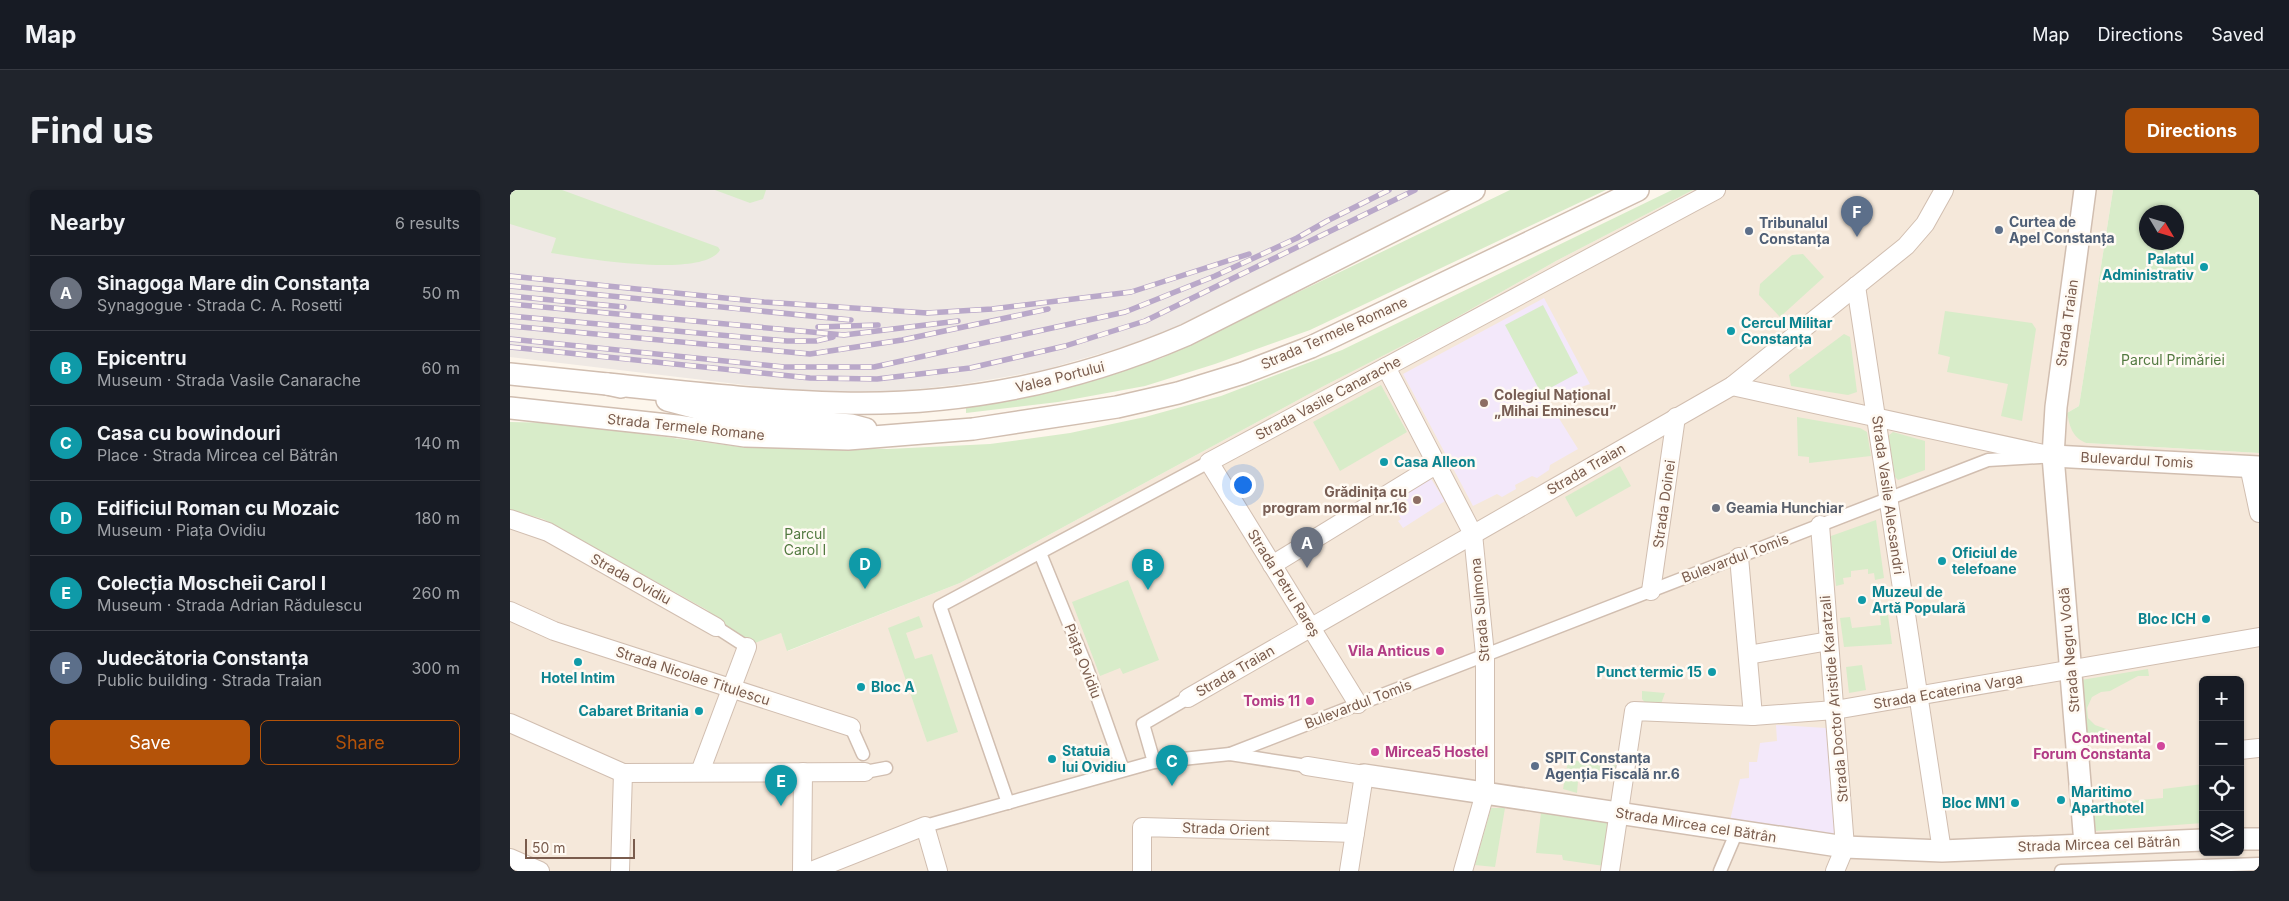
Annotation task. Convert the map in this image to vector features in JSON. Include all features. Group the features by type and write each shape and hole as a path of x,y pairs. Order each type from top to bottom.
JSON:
{"street":[{"name":"Valea Portului","path":"607,384 748,398 842,403 897,402 1008,390 1100,368 1146,352 1186,335 1474,190"},
{"name":"Strada Termele Romane","path":"510,408 677,426 745,436 848,439 973,429 1117,408 1178,393 1243,373 1311,347 1638,190"},
{"name":"Strada Vasile Canarache","path":"1008,803 940,606 1716,190"},
{"name":"Strada Traian","path":"1182,702 1732,386 1906,246 1925,224 1944,190"},
{"name":"Strada Traian","path":"2053,456 2056,407 2085,190"},
{"name":"Strada Vasile Alecsandri","path":"1856,286 1942,851"},
{"name":"Strada Sulmona","path":"1386,367 1473,534 1485,655 1484,793 1463,871"},
{"name":"Strada Termele Romane","path":"510,374 607,384 720,414 851,425 893,436"},
{"path":"1732,386 2053,456"},
{"path":"677,426 720,414 748,398"},
{"path":"2056,407 2061,427 2075,445 2089,453 2106,459"},
{"name":"Strada Doinei","path":"1651,591 1676,417"},
{"name":"Bulevardul Tomis","path":"1230,754 1988,460 2053,456 2254,466"},
{"name":"Strada Negru Vodă","path":"2053,456 2085,844"},
{"name":"Strada Petru Rareș","path":"1209,462 1358,704"},
{"path":"1272,565 1436,464"},
{"path":"2254,466 2259,513"},
{"name":"Strada Ovidiu","path":"510,519 548,532 716,626 747,647"},
{"name":"Strada Doctor Aristide Karatzali","path":"1820,525 1845,847 1835,871"},
{"name":"Piața Ovidiu","path":"1040,553 1087,668 1123,770"},
{"path":"1739,557 1753,716"},
{"name":"Strada Nicolae Titulescu","path":"510,611 554,631 851,727 863,754"},
{"name":"Strada Ecaterina Varga","path":"1619,813 1634,711 1753,716 1835,710 2259,637"},
{"path":"1748,655 1829,641"},
{"path":"700,772 747,647"},
{"path":"1154,762 1143,724 1182,702"},
{"path":"510,723 623,772 865,772 886,768"},
{"path":"2244,750 2259,748"},
{"name":"Strada Mircea cel Bătrân","path":"928,826 1154,762 1230,754 1845,847 1942,851 2199,840"},
{"path":"620,871 623,772"},
{"path":"802,871 803,772"},
{"path":"1349,871 1364,775"},
{"path":"1610,871 1619,813"},
{"path":"811,871 928,826 938,871"},
{"name":"Strada Orient","path":"1142,871 1142,827 1355,833"},
{"path":"1720,871 1736,831"},
{"path":"2244,838 2259,839"},
{"path":"510,858 540,871"},
{"path":"2061,871 2259,864"}],"shaded area":[{"path":"510,190 1454,190 1222,306 1144,341 1040,371 964,384 900,391 812,393 510,357"},
{"path":"1693,190 2113,190 2079,406 2067,413 2086,443 2259,453 2259,871 510,871 510,510 543,519 707,610 721,626 781,633 788,651 960,583 1322,387 1445,324 1556,261"},
{"name":"Colegiul Național „Mihai Eminescu”","path":"1544,298 1590,384 1547,399 1578,449 1550,465 1549,470 1537,478 1532,476 1515,485 1516,489 1502,497 1497,494 1473,506 1403,374"},
{"name":"Grădinița cu program normal nr.16","path":"1428,474 1445,501 1403,528 1398,521 1401,519 1389,499"},
{"path":"1776,725 1826,728 1837,830 1835,835 1730,820 1740,779 1749,778 1749,762 1757,762 1760,743 1777,741"}],"green space":[{"path":"510,190 562,190 718,247 720,250 709,259 667,265 614,262 551,253 556,238 510,224"},
{"path":"715,190 766,190 763,199 750,203"},
{"path":"1510,190 1606,190 1310,330 1215,364 1145,386 1058,402 966,413 966,405 1070,386 1162,358"},
{"name":"Parcul Carol I","path":"1672,190 1693,190 1556,261 1445,324 1322,387 960,583 787,651 781,633 750,645 721,626 707,610 543,519 510,510 510,422 560,423 741,447 888,449 990,444 1070,433 1145,417 1221,396 1342,350"},
{"name":"Parcul Primăriei","path":"2113,190 2259,190 2259,453 2086,443 2075,435 2067,413 2079,406"},
{"path":"1803,254 1824,277 1780,317 1759,295 1760,284 1792,255"},
{"path":"1543,305 1578,373 1541,393 1505,325"},
{"path":"1945,311 2032,323 2036,329 2022,421 2001,416 2008,384 1947,372 1950,357 1938,354"},
{"path":"1844,334 1850,337 1857,392 1848,395 1791,386 1789,375"},
{"path":"1381,385 1407,432 1340,471 1313,422"},
{"path":"1797,417 1860,428 1867,432 1871,456 1809,463 1809,457 1798,456"},
{"path":"1893,432 1925,441 1925,470 1898,480 1895,477 1888,436"},
{"path":"1620,466 1631,486 1576,517 1565,497"},
{"path":"1876,520 1884,578 1875,580 1874,573 1868,574 1868,569 1851,571 1851,577 1843,578 1844,584 1836,586 1831,536"},
{"path":"1128,580 1159,660 1123,674 1120,668 1100,676 1072,602"},
{"path":"1888,615 1892,644 1844,647 1840,618 1850,617 1852,628 1881,625 1880,616"},
{"path":"919,616 923,627 906,633 915,659 932,654 958,732 927,742 888,628"},
{"path":"1862,665 1866,690 1849,693 1846,667"},
{"path":"2148,669 2149,676 2138,676 2110,691 2101,692 2092,697 2087,708 2088,718 2095,725 2109,730 2108,734 2087,736 2081,680"},
{"path":"1642,691 1665,693 1661,704 1647,705 1642,699"},
{"path":"1568,760 1618,764 1617,774 1579,769 1577,793 1563,789"},
{"path":"2199,784 2199,823 2095,831 2093,804 2163,798 2163,789"},
{"path":"1491,808 1505,808 1495,867 1475,865"},
{"path":"1541,813 1607,823 1604,866 1563,860 1562,855 1536,853"}],"railway":[{"path":"510,339 784,367 874,367 1125,312 1215,276 1297,238 1389,190"},
{"path":"510,347 810,378 877,379 970,368 1065,346 1145,321 1415,190"},
{"path":"510,276 764,302 927,313 992,309 1131,292 1249,254"},
{"path":"510,286 851,320"},
{"path":"510,296 624,307"},
{"path":"510,304 844,335 958,321"},
{"path":"510,326 810,354 902,340 1048,309"},
{"path":"510,316 787,341 816,341 833,337"},
{"path":"818,327 878,325"}],"place":[{"name":"Curtea de Apel Constanța","path":"1999,230"},
{"name":"Tribunalul Constanța","path":"1749,231"},
{"name":"Judecătoria Constanța","path":"1857,237"},
{"name":"Palatul Administrativ","path":"2204,267"},
{"name":"Cercul Militar Constanța","path":"1731,331"},
{"name":"Colegiul Național „Mihai Eminescu”","path":"1484,403"},
{"name":"Casa Alleon","path":"1384,462"},
{"name":"Grădinița cu program normal nr.16","path":"1417,500"},
{"name":"Geamia Hunchiar","path":"1716,508"},
{"name":"Oficiul de telefoane","path":"1942,561"},
{"name":"Sinagoga Mare din Constanța","path":"1307,568"},
{"name":"Edificiul Roman cu Mozaic","path":"865,589"},
{"name":"Epicentru","path":"1148,590"},
{"name":"Muzeul de Artă Populară","path":"1862,600"},
{"name":"Bloc ICH","path":"2206,619"},
{"name":"Vila Anticus","path":"1440,651"},
{"name":"Hotel Intim","path":"578,662"},
{"name":"Punct termic 15","path":"1712,672"},
{"name":"Bloc A","path":"861,687"},
{"name":"Tomis 11","path":"1310,701"},
{"name":"Cabaret Britania","path":"699,711"},
{"name":"Continental Forum Constanta","path":"2161,746"},
{"name":"Mircea5 Hostel","path":"1375,752"},
{"name":"Statuia lui Ovidiu","path":"1052,759"},
{"name":"SPIT Constanța Agenția Fiscală nr.6","path":"1535,766"},
{"name":"Casa cu bowindouri","path":"1172,786"},
{"name":"Maritimo Aparthotel","path":"2061,800"},
{"name":"Bloc MN1","path":"2015,803"},
{"name":"Colecția Moscheii Carol I","path":"781,806"}]}
